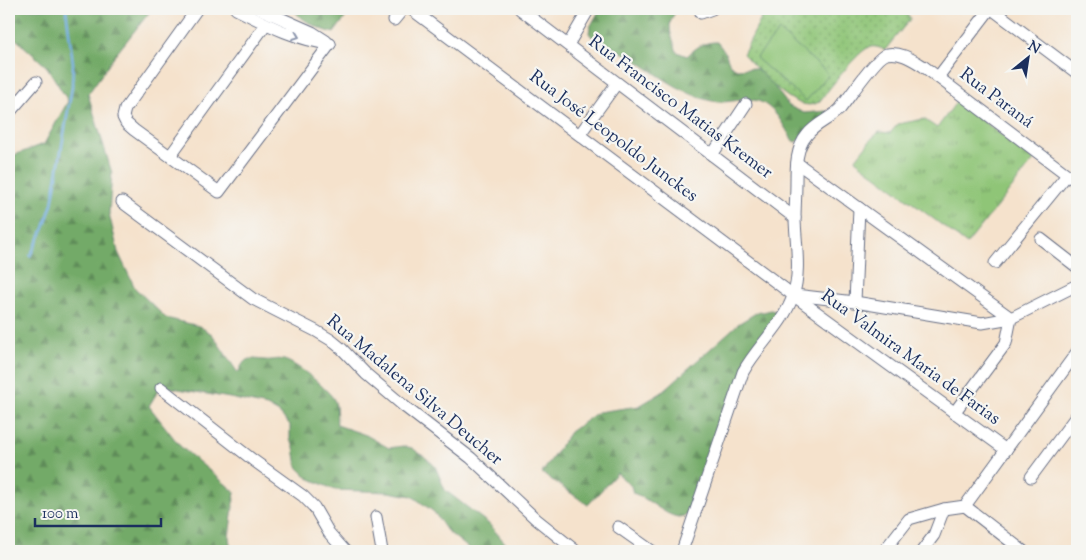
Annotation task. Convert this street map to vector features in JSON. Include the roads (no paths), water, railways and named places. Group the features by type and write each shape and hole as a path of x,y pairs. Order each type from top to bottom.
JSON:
{"street":[{"path":"197,9 125,108 123,112 124,120 134,130 220,192 330,44"},
{"path":"236,9 266,24 310,41 330,44"},
{"path":"394,20 403,9"},
{"name":"Rua José Leopoldo Junckes","path":"411,9 793,295"},
{"name":"Rua Francisco Matias Kremer","path":"520,9 795,218"},
{"path":"568,45 589,9"},
{"path":"938,77 991,9 1077,72"},
{"path":"267,10 312,32 330,44"},
{"path":"170,156 266,24"},
{"name":"Rua Paraná","path":"797,163 802,143 812,129 834,115 879,59 888,54 895,54 909,58 938,77 1077,182"},
{"path":"10,110 36,82"},
{"path":"580,134 617,83"},
{"path":"712,155 746,104"},
{"path":"797,163 1011,318"},
{"path":"682,551 743,372 788,308 793,295 797,269 795,218 797,163"},
{"path":"995,263 1067,175"},
{"name":"Rua Madalena Silva Deucher","path":"122,202 253,299 331,340 366,374 405,407 464,452 536,518 576,551"},
{"path":"855,302 859,208"},
{"path":"1041,239 1077,267"},
{"path":"793,295 855,302 970,322 995,322 1011,318 1077,285"},
{"name":"Rua Valmira Maria de Farias","path":"793,295 1006,450"},
{"path":"954,413 1006,343 1011,318"},
{"path":"965,506 1077,352"},
{"path":"161,388 253,460 304,496 314,507 329,534 345,551"},
{"path":"1031,477 1077,415"},
{"path":"884,551 909,519 944,508 965,506 1023,551"},
{"path":"922,551 934,535 944,508"},
{"path":"376,517 382,551"},
{"path":"618,526 652,551"}],"waterway":[{"path":"30,256 44,228 52,204 72,87 73,63 66,9"}]}
